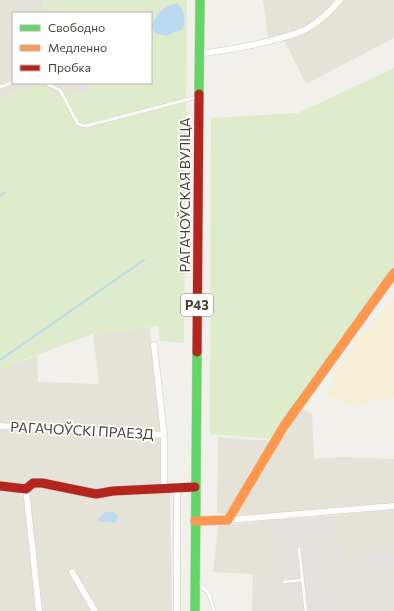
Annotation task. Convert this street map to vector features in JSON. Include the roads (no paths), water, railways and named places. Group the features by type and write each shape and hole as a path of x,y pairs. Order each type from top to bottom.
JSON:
{"main road":[{"name":"РАГАЧОЎСКАЯ ВУЛІЦА","path":"195,611 200,0"},
{"path":"195,521 228,520 284,426 394,273"},
{"path":"0,486 26,489 33,483 42,483 96,494 195,487"}],"street":[{"path":"199,53 215,52 276,39 309,28 326,15 340,0"},
{"path":"154,345 164,435 164,488"},
{"name":"РАГАЧОЎСКІ ПРАЕЗД","path":"0,426 164,435"},
{"path":"26,489 39,611"},
{"path":"177,489 177,611"},
{"path":"228,520 394,506"},
{"path":"72,572 95,611"}],"lane":[{"path":"0,87 12,82"},
{"path":"47,84 60,90 78,124 86,126 199,96"},
{"path":"299,549 306,611"},
{"path":"195,579 209,594 214,611"},
{"path":"284,582 302,580"}],"water":[{"path":"177,3 182,9 184,15 183,29 166,36 155,33 152,25 156,17 165,8"},
{"path":"106,512 113,512 117,515 117,520 114,523 99,521 97,519"}],"waterway":[{"path":"0,196 5,192"},
{"path":"0,360 144,260"}]}
